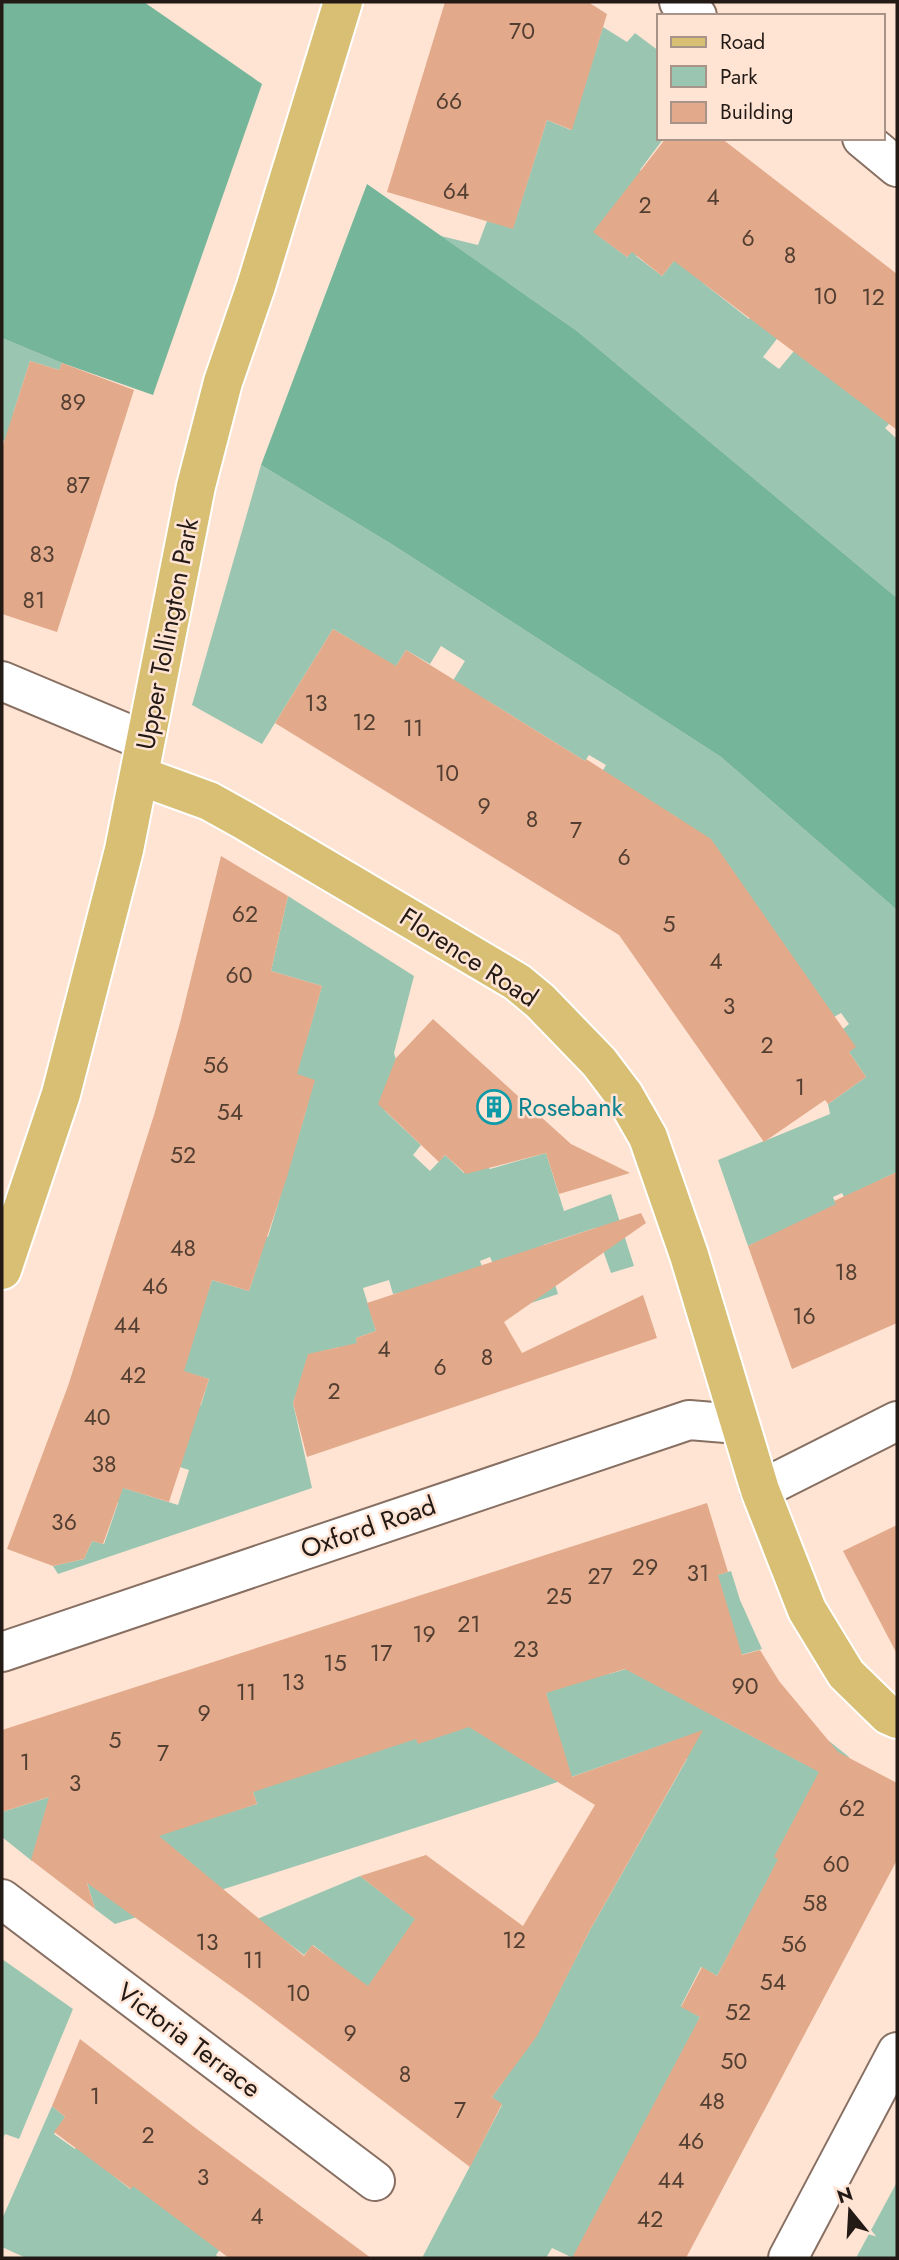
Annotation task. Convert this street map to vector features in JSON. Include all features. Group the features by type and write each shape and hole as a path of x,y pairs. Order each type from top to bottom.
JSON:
{"main road":[{"name":"Upper Tollington Park","path":"2,1270 61,1094 124,850 196,486 223,382 256,286 343,2"},
{"name":"Florence Road","path":"143,758 209,802 517,982 540,1001 599,1062 624,1095 648,1137 688,1255 760,1490 807,1611 846,1674 888,1714 897,1719"}],"street":[{"path":"679,2 694,14"},
{"name":"Florence Road","path":"2,681 143,758"},
{"name":"Oxford Road","path":"2,1652 689,1420 738,1424"},
{"path":"760,1490 897,1421"},
{"name":"Victoria Terrace","path":"2,1899 375,2181"},
{"path":"788,2258 897,2052"}],"green space":[{"path":"2,2 144,2 262,84 153,395 62,363 2,338"},
{"path":"603,27 627,42 635,33 657,50 657,140 662,140 640,170 655,183 599,236 627,257 643,238 648,241 636,256 662,276 704,223 732,245 703,283 749,319 779,279 806,301 763,357 779,369 794,351 893,420 885,428 897,439 897,598 577,331 441,236 478,245 487,221 513,228 547,120 571,130"},
{"path":"367,184 577,331 897,598 897,910 721,757 393,545 261,465"},
{"path":"2,338 62,363 59,370 30,361 13,414 36,451 2,440"},
{"path":"261,465 393,545 721,757 897,910 897,1172 880,1180 897,1219 897,1242 888,1246 847,1203 842,1193 833,1197 837,1206 748,1246 718,1160 830,1114 828,1104 866,1077 849,1052 843,1029 849,1024 841,1013 834,1017 678,818 602,772 606,765 589,755 585,761 488,701 427,723 465,661 441,646 430,664 406,650 378,695 360,645 333,629 262,744 192,705"},
{"path":"288,896 414,976 394,1053 405,1089 385,1111 421,1145 413,1155 430,1171 445,1155 464,1173 477,1159 490,1169 546,1153 564,1211 611,1194 634,1266 611,1273 595,1228 543,1245 558,1294 525,1305 490,1257 480,1261 485,1274 393,1294 389,1280 363,1288 376,1331 356,1338 362,1360 339,1347 310,1354 293,1403 312,1488 58,1574 53,1566 84,1559 92,1541 104,1544 118,1503 114,1485 178,1505 189,1470 152,1458 201,1405 209,1379 182,1371 212,1280 249,1291 262,1251 205,1217 268,1237 313,1080 247,1060 306,1041 322,986 271,971"},
{"path":"731,1571 740,1600 762,1649 701,1666 714,1716 814,1769 829,1741 849,1757 827,1796 779,1859 717,1976 701,1967 681,2006 700,2017 619,2227 602,2258 573,2258 552,2248 546,2258 422,2258 502,2105 492,2097 505,2079 361,1997 331,1959 313,1945 304,1955 257,1919 360,1876 545,2019 590,1930 687,1759 682,1738 546,1786 115,1924 95,1909 80,1859 257,1804 252,1789 430,1729 550,1707 539,1669 609,1674 650,1662 718,1575"},
{"path":"59,1794 32,1861 2,1837 2,1812"},
{"path":"2,1959 73,2009 19,2139 5,2134 2,2141"},
{"path":"52,2106 65,2117 54,2134 75,2149 87,2132 110,2173 130,2189 142,2175 228,2238 216,2255 219,2258 26,2258 2,2247 2,2219"},
{"path":"897,2182 897,2258 856,2258"}],"building":[{"path":"445,2 588,2 607,14 572,130 547,120 513,229 387,192"},
{"path":"664,140 724,140 897,274 897,430 674,261 662,276 632,252 627,257 593,232"},
{"path":"30,361 59,370 62,363 134,390 57,632 2,614 2,448"},
{"path":"333,629 396,666 406,650 585,761 586,759 711,839 856,1047 849,1052 866,1077 828,1104 825,1100 764,1142 619,935 275,723"},
{"path":"221,856 288,896 271,971 322,986 297,1074 315,1080 287,1177 249,1291 212,1280 184,1371 209,1379 169,1502 123,1488 103,1544 92,1541 84,1559 53,1566 7,1549 68,1386 154,1115 180,1023"},
{"path":"433,1019 571,1144 630,1173 559,1194 546,1153 466,1174 445,1155 439,1162 378,1104 396,1058"},
{"path":"897,1172 897,1323 792,1369 748,1246"},
{"path":"641,1213 646,1223 504,1322 522,1353 643,1295 657,1338 307,1457 293,1403 308,1354 357,1343 356,1338 376,1331 367,1303"},
{"path":"707,1503 728,1572 718,1575 742,1655 760,1650 779,1681 838,1752 897,1783 897,1860 686,2258 572,2258 700,2017 681,2007 702,1967 717,1976 778,1859 774,1857 819,1772 625,1669 546,1693 572,1777 703,1730 590,1930 537,2036 492,2097 502,2104 470,2167 250,2000 87,1883 95,1909 31,1860 49,1797 2,1812 2,1730","holes":["469,1727 595,1805 523,1926 426,1855 360,1876 415,1919 368,1986 312,1945 304,1956 159,1836 257,1804 253,1792 416,1739 418,1744"]},
{"path":"897,1525 897,1654 843,1551"},
{"path":"80,2039 371,2258 229,2258 133,2186 131,2189 54,2132 65,2117 52,2106"}],"place":[{"name":"Rosebank","path":"494,1107"}]}
